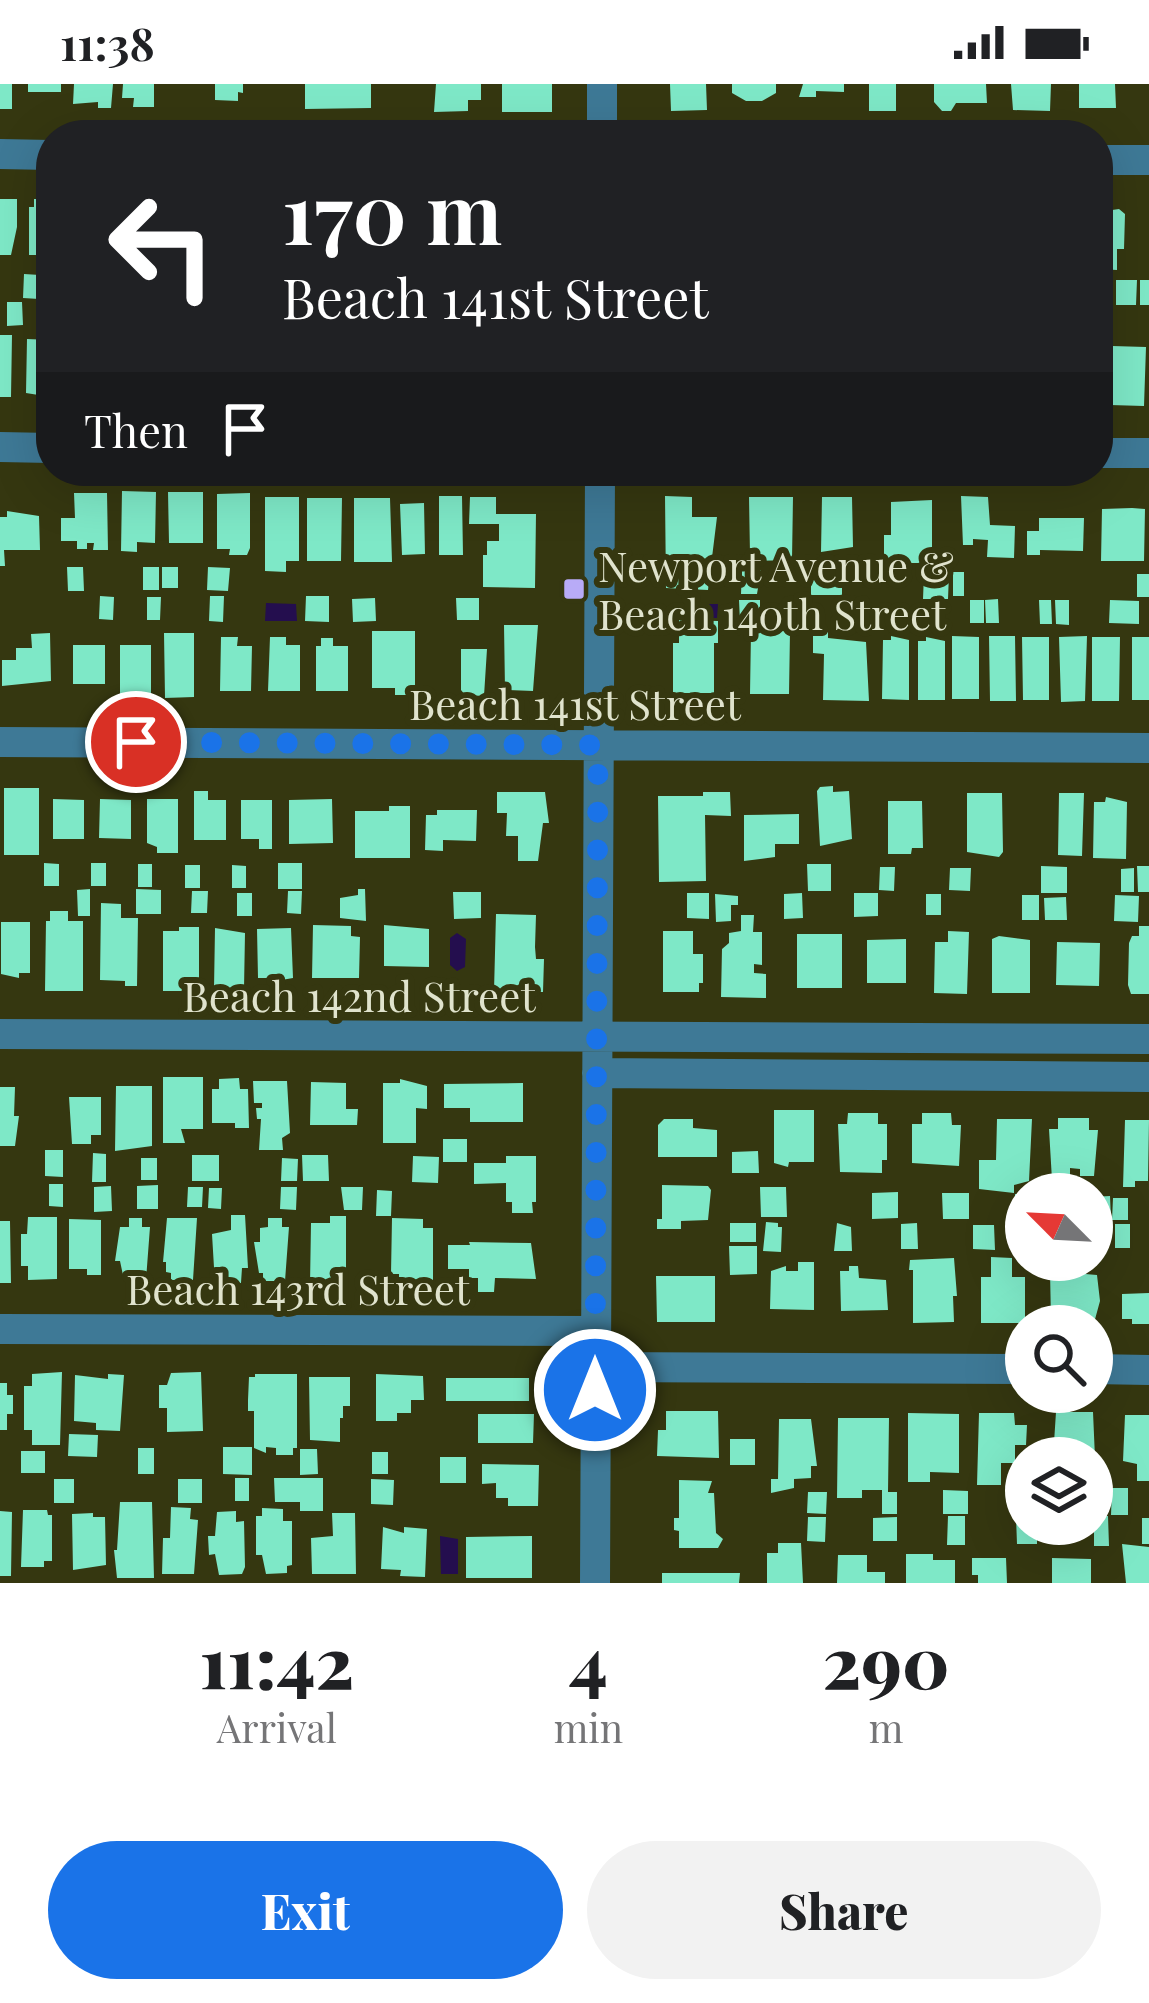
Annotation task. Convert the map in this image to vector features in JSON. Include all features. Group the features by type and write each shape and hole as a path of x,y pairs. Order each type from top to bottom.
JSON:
{"street":[{"path":"602,84 602,120"},
{"path":"0,154 36,154"},
{"path":"1113,160 1149,160"},
{"path":"0,447 36,448"},
{"path":"1113,453 1149,453"},
{"path":"595,1583 600,486"},
{"name":"Beach 141st Street","path":"0,742 1149,748"},
{"name":"Beach 142nd Street","path":"0,1034 1149,1040"},
{"path":"942,1040 942,1076"},
{"path":"597,1073 1149,1076"},
{"name":"Beach 143rd Street","path":"0,1328 595,1331"},
{"path":"595,1367 1005,1369"},
{"path":"1113,1370 1149,1370"}],"shaded area":[{"path":"266,603 296,604 297,621 265,621"},
{"path":"678,604 718,604 717,618 678,618"},
{"path":"457,933 466,939 465,967 457,971 450,965 450,938"},
{"path":"440,1536 458,1539 458,1574 441,1574"}],"building":[{"path":"0,84 12,84 12,109 0,109"},
{"path":"28,84 61,84 61,92 28,92"},
{"path":"74,84 113,84 111,108 98,108 98,102 73,104"},
{"path":"123,84 154,84 154,107 133,107 134,98 122,98"},
{"path":"215,84 243,84 243,93 238,92 238,101 215,100"},
{"path":"305,84 371,84 371,108 305,109"},
{"path":"436,84 481,84 481,100 468,100 468,111 434,112"},
{"path":"502,84 552,84 552,112 502,112"},
{"path":"670,84 706,84 707,110 671,111"},
{"path":"732,84 776,84 776,93 762,101 746,101 732,93"},
{"path":"803,84 844,84 844,92 816,91 816,97 799,97"},
{"path":"869,84 896,84 896,111 869,111"},
{"path":"934,84 986,84 987,103 956,103 951,111 942,111 934,102"},
{"path":"1011,84 1051,84 1050,111 1013,110"},
{"path":"1079,84 1115,84 1116,108 1079,108"},
{"path":"0,199 17,199 11,255 0,255"},
{"path":"36,199 36,255 29,255 29,207 34,207"},
{"path":"1113,210 1125,214 1124,249 1117,249 1117,270 1113,270"},
{"path":"24,274 36,275 36,299 23,298"},
{"path":"1116,280 1137,280 1136,305 1116,305"},
{"path":"1140,280 1149,280 1149,305 1140,305"},
{"path":"7,302 22,302 23,325 7,326"},
{"path":"0,335 12,335 11,397 0,397"},
{"path":"27,339 36,339 36,395 26,393"},
{"path":"1113,346 1146,347 1144,406 1113,405"},
{"path":"122,491 156,492 155,543 137,542 137,552 121,551"},
{"path":"168,492 203,492 203,543 169,543"},
{"path":"74,493 107,493 108,550 93,550 94,543 77,549 77,541 61,541 61,518 75,518"},
{"path":"250,493 250,548 247,555 229,555 230,549 217,549 217,494"},
{"path":"439,496 462,496 463,555 439,555"},
{"path":"665,496 692,497 692,517 717,517 708,590 666,588"},
{"path":"961,496 988,497 990,525 1015,526 1014,558 987,557 988,540 973,539 973,545 963,545"},
{"path":"265,497 299,497 299,561 286,561 286,572 265,571"},
{"path":"470,497 496,497 496,514 536,514 535,588 483,587 483,555 487,555 487,541 499,541 499,524 469,524"},
{"path":"749,497 793,497 792,560 755,561 750,554"},
{"path":"822,497 852,497 853,547 821,552"},
{"path":"307,498 342,498 341,561 307,561"},
{"path":"354,498 390,498 392,562 354,562"},
{"path":"932,500 932,563 908,563 907,568 884,563 884,535 891,535 891,502"},
{"path":"424,503 425,554 402,555 400,504"},
{"path":"1102,509 1145,509 1144,561 1101,561"},
{"path":"7,511 39,516 40,550 4,550 5,566 0,566 0,517 7,517"},
{"path":"1039,518 1084,518 1083,551 1040,550 1040,555 1027,555 1027,531 1039,531"},
{"path":"67,567 83,567 84,591 68,591"},
{"path":"143,567 159,567 159,590 143,590"},
{"path":"162,567 178,567 178,588 162,588"},
{"path":"208,567 230,568 228,591 207,590"},
{"path":"742,569 761,570 757,594 741,594"},
{"path":"811,571 842,571 842,595 811,595"},
{"path":"953,572 964,572 964,596 953,596"},
{"path":"924,574 949,574 948,599 923,599"},
{"path":"1137,574 1149,574 1149,597 1137,597"},
{"path":"100,596 114,597 113,620 99,619"},
{"path":"210,596 224,596 223,622 209,621"},
{"path":"306,596 329,596 329,622 305,621"},
{"path":"147,597 161,597 160,620 147,620"},
{"path":"375,598 376,621 353,622 352,599"},
{"path":"456,598 479,598 479,620 457,620"},
{"path":"998,599 999,623 986,623 985,600"},
{"path":"739,600 760,600 760,622 740,622"},
{"path":"970,600 984,600 984,623 970,623"},
{"path":"1039,600 1051,600 1052,624 1040,624"},
{"path":"1055,600 1069,600 1069,625 1056,624"},
{"path":"1110,600 1139,601 1139,624 1109,623"},
{"path":"679,620 718,621 714,693 673,693 673,643 679,643"},
{"path":"504,625 538,625 533,691 505,690"},
{"path":"372,631 415,631 415,695 395,695 395,688 372,688"},
{"path":"751,631 790,631 789,694 750,694"},
{"path":"813,632 866,642 869,701 823,700 824,654 813,653"},
{"path":"50,633 51,681 2,686 2,660 16,660 16,648 32,648 31,634"},
{"path":"164,633 194,633 194,697 165,698"},
{"path":"891,636 909,640 909,700 882,699 883,640"},
{"path":"952,636 979,637 979,699 952,699"},
{"path":"989,636 1015,636 1016,701 990,701"},
{"path":"1087,636 1085,701 1061,702 1059,637"},
{"path":"221,637 238,637 237,646 252,646 251,691 220,691"},
{"path":"270,637 286,637 286,645 300,645 300,691 268,691"},
{"path":"926,637 945,641 945,700 918,700 918,641"},
{"path":"1022,637 1049,637 1049,700 1023,700"},
{"path":"1092,637 1120,637 1119,701 1092,701"},
{"path":"1132,637 1149,637 1149,700 1132,700"},
{"path":"321,638 333,638 333,646 348,646 348,691 316,691 316,646 321,646"},
{"path":"73,645 105,645 105,684 73,684"},
{"path":"120,645 151,645 151,695 120,695"},
{"path":"461,649 487,649 484,696 465,695 461,690"},
{"path":"833,786 833,792 849,791 852,839 820,846 817,791"},
{"path":"4,788 39,788 39,855 4,855"},
{"path":"194,791 208,791 208,800 226,800 226,840 194,840"},
{"path":"497,792 545,792 549,823 543,823 538,861 518,861 518,836 506,836 507,813 497,813"},
{"path":"703,792 730,792 731,816 705,815 706,881 659,882 658,796 703,796"},
{"path":"967,793 1002,793 1003,852 999,857 967,852"},
{"path":"1059,793 1084,793 1082,856 1058,855"},
{"path":"1106,797 1127,802 1126,859 1093,858 1094,802 1105,802"},
{"path":"53,799 84,800 84,839 53,839"},
{"path":"100,799 131,800 131,839 99,838"},
{"path":"147,799 178,799 178,853 157,853 157,847 147,843"},
{"path":"332,799 333,843 289,844 289,800"},
{"path":"241,800 272,800 272,849 259,849 259,839 241,839"},
{"path":"888,801 922,801 923,848 912,848 911,854 888,854"},
{"path":"389,806 410,806 410,858 355,858 355,811 389,811"},
{"path":"437,810 477,810 476,841 443,840 443,851 425,850 426,815 437,815"},
{"path":"799,814 799,844 775,844 775,857 744,861 744,815"},
{"path":"44,863 59,864 59,886 44,886"},
{"path":"91,863 106,863 106,886 91,886"},
{"path":"278,863 302,863 302,889 278,889"},
{"path":"138,864 152,864 152,887 138,887"},
{"path":"807,864 831,864 831,891 808,891"},
{"path":"185,865 200,865 200,888 185,888"},
{"path":"232,865 246,866 246,888 232,888"},
{"path":"1041,866 1067,867 1067,893 1041,893"},
{"path":"1137,866 1149,866 1149,892 1138,892"},
{"path":"880,867 895,867 894,891 879,890"},
{"path":"950,868 971,868 970,891 949,890"},
{"path":"1134,868 1134,892 1121,892 1121,869"},
{"path":"90,889 90,916 78,916 77,890"},
{"path":"136,889 161,890 161,914 136,914"},
{"path":"358,889 365,889 366,921 340,918 340,898 358,895"},
{"path":"192,891 208,891 207,913 191,913"},
{"path":"288,891 302,891 301,914 287,913"},
{"path":"453,892 481,892 481,918 454,919"},
{"path":"237,893 252,893 252,916 237,916"},
{"path":"687,893 709,893 709,919 687,918"},
{"path":"802,893 803,918 784,919 784,894"},
{"path":"854,893 878,893 878,916 854,917"},
{"path":"715,894 738,896 738,905 731,905 731,921 716,922"},
{"path":"926,894 941,894 941,915 926,915"},
{"path":"1022,895 1039,895 1039,920 1022,920"},
{"path":"1115,895 1139,896 1138,922 1114,921"},
{"path":"1066,897 1067,920 1045,920 1044,898"},
{"path":"101,903 121,904 121,918 138,918 137,986 100,980"},
{"path":"50,911 68,911 68,921 83,921 83,991 45,991"},
{"path":"496,914 536,915 536,959 544,959 543,992 494,991"},
{"path":"741,915 754,915 753,932 762,932 762,965 754,964 754,973 766,974 766,998 721,997 722,949 729,943 729,933 741,931"},
{"path":"1,922 30,922 30,973 19,973 19,978 1,974"},
{"path":"313,925 351,926 351,936 360,937 359,978 312,978"},
{"path":"384,925 429,929 429,967 384,966"},
{"path":"1139,926 1149,926 1149,994 1131,994 1128,985 1129,943 1132,936 1139,936"},
{"path":"179,927 199,927 199,991 163,991 163,931 179,931"},
{"path":"215,928 245,933 244,989 214,989"},
{"path":"291,928 293,978 270,982 270,978 258,978 257,929"},
{"path":"663,931 693,931 693,954 703,954 699,992 663,992"},
{"path":"948,931 969,932 967,994 934,993 935,942 948,942"},
{"path":"797,934 842,934 842,988 797,988"},
{"path":"906,939 906,983 867,983 867,940"},
{"path":"992,939 1030,940 1030,993 992,993"},
{"path":"1057,942 1100,943 1099,986 1056,985"},
{"path":"163,1077 203,1077 203,1129 181,1129 185,1143 163,1143"},
{"path":"239,1078 240,1089 248,1089 249,1128 212,1123 212,1089 219,1089 219,1079"},
{"path":"400,1079 427,1086 427,1109 416,1108 416,1143 383,1143 383,1083 400,1083"},
{"path":"253,1081 287,1081 290,1133 282,1138 283,1150 259,1150 261,1119 257,1119 256,1108 262,1108 262,1103 254,1103"},
{"path":"311,1082 346,1083 346,1109 358,1109 357,1125 310,1125"},
{"path":"523,1083 523,1122 470,1122 470,1108 444,1108 444,1084"},
{"path":"116,1086 152,1086 152,1146 115,1151"},
{"path":"0,1087 15,1087 14,1116 19,1116 15,1146 0,1146"},
{"path":"69,1097 101,1097 101,1135 91,1135 91,1144 72,1144"},
{"path":"774,1110 814,1110 814,1162 789,1162 788,1167 774,1163"},
{"path":"848,1113 878,1113 878,1124 887,1124 887,1160 882,1160 882,1173 840,1172 838,1124 847,1124"},
{"path":"922,1113 951,1113 952,1125 961,1125 959,1166 912,1163 912,1124 922,1124"},
{"path":"1058,1118 1089,1118 1089,1130 1098,1130 1094,1173 1070,1168 1070,1173 1052,1173 1049,1129 1058,1129"},
{"path":"664,1119 693,1119 693,1128 717,1130 717,1157 658,1157 658,1125"},
{"path":"997,1119 1032,1119 1029,1173 1005,1173 1005,1192 979,1189 979,1160 996,1160"},
{"path":"1125,1120 1149,1120 1148,1181 1135,1181 1135,1187 1123,1187"},
{"path":"443,1139 467,1139 467,1162 443,1162"},
{"path":"45,1150 63,1150 63,1177 45,1176"},
{"path":"758,1151 759,1173 732,1173 732,1152"},
{"path":"93,1153 106,1154 106,1182 92,1182"},
{"path":"192,1155 219,1155 219,1181 192,1181"},
{"path":"302,1155 328,1155 329,1181 303,1181"},
{"path":"413,1156 439,1157 438,1183 412,1182"},
{"path":"506,1156 536,1156 533,1213 512,1213 512,1202 506,1202 506,1183 474,1184 474,1163 506,1163"},
{"path":"141,1158 157,1158 157,1180 141,1180"},
{"path":"282,1158 298,1159 297,1181 281,1181"},
{"path":"49,1184 63,1184 63,1207 49,1206"},
{"path":"158,1185 158,1209 137,1209 137,1186"},
{"path":"662,1185 708,1186 708,1220 681,1221 681,1229 657,1229 657,1219 662,1219"},
{"path":"111,1186 112,1211 94,1212 94,1187"},
{"path":"188,1187 203,1187 202,1207 187,1207"},
{"path":"281,1187 297,1187 296,1210 280,1209"},
{"path":"341,1187 363,1187 362,1210 344,1210"},
{"path":"760,1187 786,1187 787,1217 761,1217"},
{"path":"209,1188 222,1188 221,1209 208,1208"},
{"path":"377,1190 392,1191 391,1216 376,1216"},
{"path":"898,1192 898,1218 872,1219 872,1193"},
{"path":"942,1193 969,1193 969,1219 943,1219"},
{"path":"1113,1198 1128,1198 1128,1220 1113,1220"},
{"path":"231,1215 245,1215 248,1268 242,1268 241,1283 215,1284 212,1234 231,1230"},
{"path":"330,1216 346,1216 346,1286 310,1285 311,1223 330,1223"},
{"path":"28,1217 57,1217 57,1279 28,1280 28,1266 21,1266 21,1234 27,1234"},
{"path":"129,1218 142,1218 142,1227 150,1227 146,1280 124,1280 120,1261 115,1261 120,1227 129,1227"},
{"path":"167,1218 197,1218 193,1280 171,1280 171,1273 166,1272"},
{"path":"268,1218 282,1218 282,1227 289,1227 285,1281 263,1281 259,1273 254,1242 260,1242 260,1228 268,1227"},
{"path":"392,1218 423,1219 423,1228 433,1228 433,1282 399,1288 399,1274 391,1274"},
{"path":"69,1219 101,1220 101,1275 69,1269"},
{"path":"0,1221 10,1221 11,1283 0,1283"},
{"path":"766,1222 782,1227 781,1252 763,1251"},
{"path":"730,1223 756,1223 756,1242 730,1242"},
{"path":"837,1223 851,1227 852,1251 834,1251"},
{"path":"917,1223 918,1249 901,1249 901,1224"},
{"path":"1115,1224 1130,1224 1130,1248 1115,1248"},
{"path":"973,1225 994,1225 995,1250 973,1249"},
{"path":"531,1243 536,1279 495,1278 494,1292 478,1292 478,1278 469,1278 469,1269 448,1269 448,1245"},
{"path":"729,1246 757,1246 757,1274 730,1275"},
{"path":"991,1257 1005,1258 1005,1281 1025,1281 1025,1305 1005,1305 1005,1323 981,1323 981,1277 991,1277"},
{"path":"954,1258 954,1322 913,1323 910,1260"},
{"path":"798,1262 814,1262 814,1310 770,1309 771,1271 786,1266 786,1271 798,1271"},
{"path":"849,1266 858,1266 859,1278 886,1280 888,1310 841,1311 840,1271 849,1271"},
{"path":"656,1276 715,1276 715,1322 657,1322"},
{"path":"1050,1281 1098,1281 1099,1305 1051,1305"},
{"path":"1149,1293 1149,1324 1122,1319 1122,1294"},
{"path":"62,1372 60,1445 32,1445 32,1430 24,1430 24,1386 32,1386 32,1374"},
{"path":"201,1372 203,1431 167,1432 167,1408 159,1408 159,1385 167,1385 171,1373"},
{"path":"108,1374 124,1375 120,1431 96,1430 96,1423 74,1421 75,1375 108,1379"},
{"path":"297,1374 297,1448 293,1455 276,1455 276,1448 266,1447 266,1453 254,1448 254,1411 248,1411 248,1400 249,1377"},
{"path":"376,1374 423,1376 424,1400 411,1400 411,1413 397,1413 397,1421 376,1421"},
{"path":"309,1377 350,1377 350,1406 343,1406 340,1442 310,1440"},
{"path":"446,1378 529,1378 529,1401 446,1401"},
{"path":"0,1383 7,1383 7,1395 13,1395 7,1430 0,1430"},
{"path":"666,1411 718,1411 719,1458 657,1456 658,1430 666,1430"},
{"path":"908,1413 959,1414 959,1473 930,1472 930,1482 908,1482"},
{"path":"979,1413 1014,1413 1015,1425 1027,1425 1026,1437 1005,1437 1001,1485 977,1485"},
{"path":"1056,1413 1093,1413 1094,1437 1054,1437"},
{"path":"478,1414 534,1414 533,1443 478,1443"},
{"path":"1125,1415 1149,1415 1149,1481 1137,1481 1137,1464 1123,1461"},
{"path":"838,1418 889,1418 888,1492 897,1492 897,1514 882,1514 882,1490 862,1490 862,1498 837,1498"},
{"path":"779,1419 811,1419 817,1466 811,1466 811,1478 794,1479 794,1488 771,1493 771,1479 778,1479"},
{"path":"69,1434 98,1435 97,1457 68,1456"},
{"path":"730,1439 755,1439 755,1465 730,1465"},
{"path":"223,1447 252,1447 252,1475 223,1474"},
{"path":"138,1448 154,1448 154,1474 138,1474"},
{"path":"300,1449 317,1449 318,1474 300,1475"},
{"path":"21,1451 45,1451 45,1473 21,1473"},
{"path":"372,1452 388,1452 388,1474 372,1474"},
{"path":"440,1457 466,1457 466,1483 440,1483"},
{"path":"482,1464 539,1465 538,1506 508,1506 508,1498 496,1498 496,1483 482,1484"},
{"path":"235,1478 249,1478 249,1501 235,1501"},
{"path":"274,1478 323,1478 323,1511 300,1511 300,1502 275,1502"},
{"path":"54,1479 74,1479 74,1503 54,1503"},
{"path":"178,1479 202,1479 202,1503 178,1503"},
{"path":"371,1479 394,1480 393,1505 371,1504"},
{"path":"679,1480 712,1481 708,1493 714,1493 716,1533 723,1539 718,1548 679,1548 674,1518 679,1518"},
{"path":"1113,1488 1128,1488 1128,1515 1113,1515"},
{"path":"943,1490 968,1491 968,1514 943,1514"},
{"path":"808,1492 827,1492 826,1514 807,1513"},
{"path":"120,1502 152,1502 154,1578 117,1578 114,1550"},
{"path":"171,1507 191,1508 190,1519 198,1520 194,1574 162,1574 163,1538 170,1538"},
{"path":"262,1508 283,1509 283,1521 292,1521 292,1565 287,1566 287,1573 266,1574 262,1555 256,1555 256,1516 262,1516"},
{"path":"23,1510 47,1510 52,1515 52,1561 44,1561 44,1567 21,1567"},
{"path":"0,1511 12,1512 11,1576 0,1576"},
{"path":"236,1511 236,1522 244,1521 245,1567 242,1574 219,1575 215,1554 209,1555 208,1536 215,1536 217,1512"},
{"path":"93,1513 93,1517 105,1517 106,1565 73,1570 72,1514"},
{"path":"332,1513 355,1513 356,1574 312,1574 311,1538 333,1536"},
{"path":"948,1516 965,1516 965,1545 947,1545"},
{"path":"808,1517 826,1517 825,1542 807,1541"},
{"path":"897,1517 897,1541 873,1541 873,1518"},
{"path":"1142,1518 1149,1518 1149,1544 1142,1544"},
{"path":"383,1527 404,1533 404,1527 427,1529 425,1577 381,1569"},
{"path":"532,1536 532,1578 466,1578 466,1537"},
{"path":"778,1543 801,1543 803,1583 767,1583 767,1553 778,1553"},
{"path":"1122,1544 1149,1547 1149,1583 1126,1583"},
{"path":"906,1554 955,1560 955,1583 906,1583"},
{"path":"838,1555 867,1555 867,1572 885,1572 885,1583 837,1583"},
{"path":"972,1558 1006,1558 1007,1583 978,1583 978,1575 972,1575"},
{"path":"1052,1558 1091,1559 1091,1583 1052,1583"},
{"path":"662,1573 740,1573 739,1583 662,1583"}],"place":[{"name":"Newport Avenue & Beach 140th Street","path":"574,589"}],"route":[{"path":"136,742 598,745 595,1390"}]}
